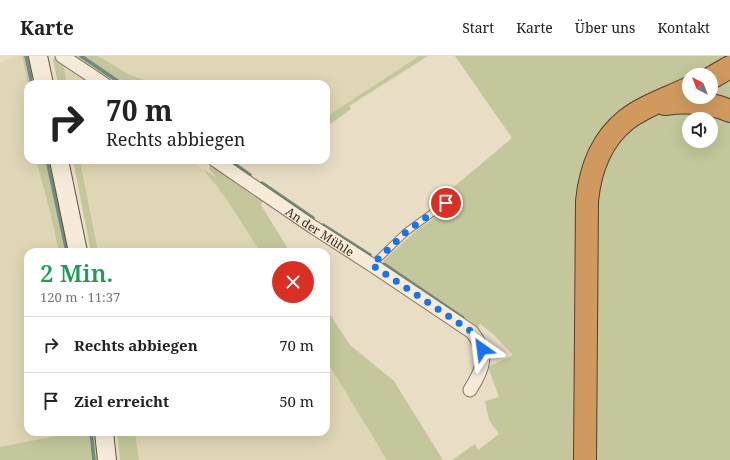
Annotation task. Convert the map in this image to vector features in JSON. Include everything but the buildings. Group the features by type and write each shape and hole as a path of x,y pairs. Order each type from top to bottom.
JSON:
{"highway":[{"path":"718,74 730,67"},
{"path":"585,460 586,201 593,167 608,139 625,120 650,106 682,91"},
{"path":"650,106 684,102 702,102 720,106 730,111"}],"street":[{"path":"38,56 43,80"},
{"path":"62,56 98,80"},
{"path":"61,164 77,248"},
{"name":"An der Mühle","path":"221,164 472,332 482,349 484,358 479,377 470,390"},
{"path":"104,436 106,460"}],"lane":[{"path":"372,265 406,232 446,203"}],"shaded area":[{"path":"16,56 22,56 27,80 24,80 24,164 37,164 58,248 24,248 24,436 56,436 0,447 0,63"},
{"path":"98,56 419,56 330,114 330,80 145,80 130,75"},
{"path":"63,63 84,75 88,80 66,80"},
{"path":"81,164 196,164 216,183 231,204 258,248 97,248"},
{"path":"330,367 387,460 139,460 136,436 330,436"}],"green space":[{"path":"22,56 29,56 34,80 27,80"},
{"path":"73,56 98,56 130,75 145,80 109,80"},
{"path":"419,56 428,56 349,106 351,109 330,124 330,114"},
{"path":"455,56 730,56 730,60 717,68 682,68 682,86 604,129 573,460 452,460 475,444 478,450 499,434 489,420 485,401 499,397 488,367 513,355 493,334 480,324 478,327 383,261 418,229 439,215 453,203 451,199 443,196 512,138"},
{"path":"56,58 63,63 66,80 57,80 53,59"},
{"path":"730,74 730,103 718,99 718,80"},
{"path":"674,108 699,112 682,112 682,148 718,148 718,115 730,117 730,460 594,460 595,202 609,154 634,125 661,112"},
{"path":"37,164 53,164 70,248 58,248"},
{"path":"74,164 81,164 97,248 90,248"},
{"path":"214,165 263,201 261,205 288,248 258,248 226,198 202,168 217,178 209,169 210,166"},
{"path":"330,314 350,345 394,381 443,460 387,460 330,367"},
{"path":"56,436 96,436 99,460 0,460 0,447"},
{"path":"117,436 136,436 139,460 120,460"}],"waterway":[{"path":"26,56 31,80"},
{"path":"81,56 116,80"},
{"path":"48,164 66,248"},
{"path":"235,164 250,175"},
{"path":"262,183 313,218"},
{"path":"323,225 370,255"},
{"path":"384,264 463,318"},
{"path":"91,436 94,460"}],"route":[{"path":"446,203 406,232 372,265 472,332 478,339 482,349"}]}
